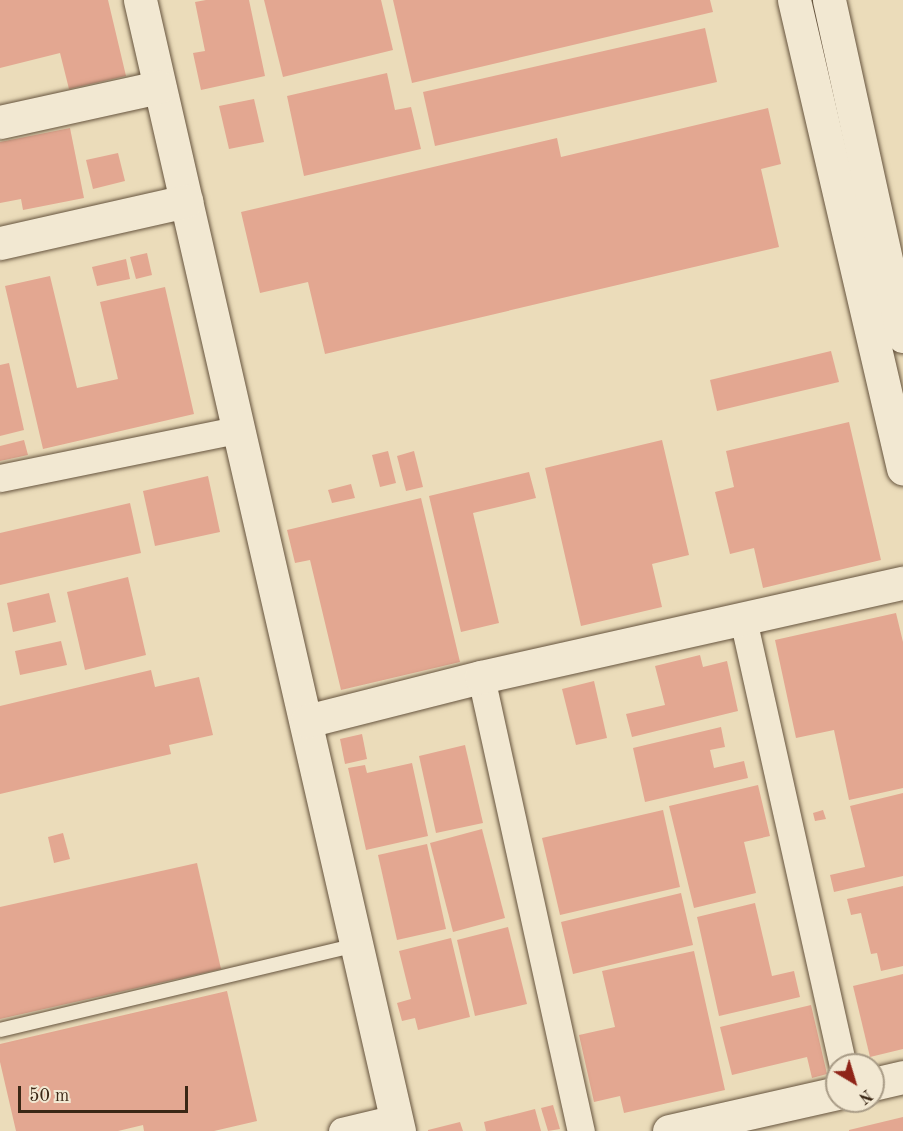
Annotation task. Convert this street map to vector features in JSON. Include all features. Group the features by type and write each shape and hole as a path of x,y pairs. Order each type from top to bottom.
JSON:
{"street":[{"path":"140,0 398,1124 342,1131"},
{"path":"794,0 903,468"},
{"path":"829,0 903,336"},
{"path":"0,122 159,87"},
{"path":"0,243 186,201"},
{"path":"0,478 240,429"},
{"path":"307,721 481,677 903,583"},
{"path":"742,619 840,1053"},
{"path":"481,677 581,1131"},
{"path":"885,1081 903,1077"},
{"path":"669,1131 825,1096"}],"lane":[{"path":"0,1030 356,945"}],"building":[{"path":"0,0 108,0 126,76 69,89 60,53 0,68"},
{"path":"249,0 265,76 201,90 193,53 205,51 195,2"},
{"path":"264,0 381,0 393,50 283,77"},
{"path":"393,0 710,0 713,12 412,83"},
{"path":"705,28 717,82 435,146 423,92"},
{"path":"387,73 395,110 411,107 421,149 304,176 287,96"},
{"path":"254,99 264,142 229,149 219,106"},
{"path":"768,108 781,164 761,169 779,247 325,354 308,282 260,293 241,212 557,138 561,157"},
{"path":"70,128 84,198 23,210 21,199 0,203 0,142"},
{"path":"118,153 125,181 93,189 86,160"},
{"path":"147,253 152,275 136,279 130,257"},
{"path":"126,259 130,279 97,286 92,267"},
{"path":"50,276 77,388 118,379 100,302 165,287 194,414 43,449 5,286"},
{"path":"831,351 839,382 717,411 710,380"},
{"path":"9,363 24,430 0,436 0,365"},
{"path":"849,422 881,560 763,588 754,548 730,554 715,492 734,487 726,451"},
{"path":"24,440 28,455 0,461 0,446"},
{"path":"662,440 689,555 652,564 662,607 581,626 545,468"},
{"path":"388,451 396,483 380,487 372,455"},
{"path":"414,451 423,487 406,491 397,456"},
{"path":"529,472 536,498 473,513 499,623 461,632 429,496"},
{"path":"208,476 220,532 155,546 143,491"},
{"path":"351,484 355,498 332,503 328,490"},
{"path":"421,498 460,662 341,690 310,560 295,563 287,530"},
{"path":"130,503 141,553 0,585 0,533"},
{"path":"128,577 146,655 85,670 67,592"},
{"path":"49,593 56,622 13,632 7,603"},
{"path":"896,613 903,642 903,788 849,800 834,730 796,738 775,640"},
{"path":"61,641 67,665 20,675 15,651"},
{"path":"700,655 703,667 727,661 738,711 632,737 626,714 665,705 655,666"},
{"path":"151,670 155,687 199,677 213,735 169,745 171,754 0,794 0,706"},
{"path":"594,681 607,738 576,745 562,689"},
{"path":"721,727 725,747 710,750 714,768 744,761 748,778 645,802 633,748"},
{"path":"362,734 367,759 345,764 340,739"},
{"path":"465,745 483,823 436,833 419,756"},
{"path":"412,763 428,836 366,850 348,768 365,765 367,773"},
{"path":"758,785 770,836 744,842 756,893 694,908 669,806"},
{"path":"903,793 903,876 834,892 830,875 865,867 850,806"},
{"path":"663,810 680,887 560,915 542,838"},
{"path":"823,810 826,819 815,821 813,813"},
{"path":"482,829 505,918 453,932 430,843"},
{"path":"63,833 70,859 54,863 48,837"},
{"path":"427,844 446,929 397,940 378,855"},
{"path":"197,863 221,969 0,1019 0,907"},
{"path":"903,886 903,966 881,971 877,953 871,954 861,913 851,915 847,899"},
{"path":"681,893 693,945 573,974 561,922"},
{"path":"755,903 772,976 794,971 800,997 719,1016 697,917"},
{"path":"508,927 527,1004 475,1016 457,940"},
{"path":"451,938 470,1017 418,1030 415,1018 402,1021 397,1003 411,999 399,951"},
{"path":"694,951 725,1090 624,1113 620,1096 594,1102 579,1035 615,1027 602,971"},
{"path":"903,974 903,1049 885,1053 869,1053 853,986"},
{"path":"227,991 257,1121 214,1131 144,1131 143,1125 118,1131 16,1131 0,1062 0,1044"},
{"path":"811,1005 825,1065 825,1075 812,1078 807,1057 732,1075 720,1027"},
{"path":"553,1105 560,1129 548,1131 541,1108"},
{"path":"535,1109 541,1131 486,1131 484,1122"},
{"path":"903,1117 903,1131 849,1131 849,1130"},
{"path":"460,1122 463,1131 428,1131 428,1130"}]}
